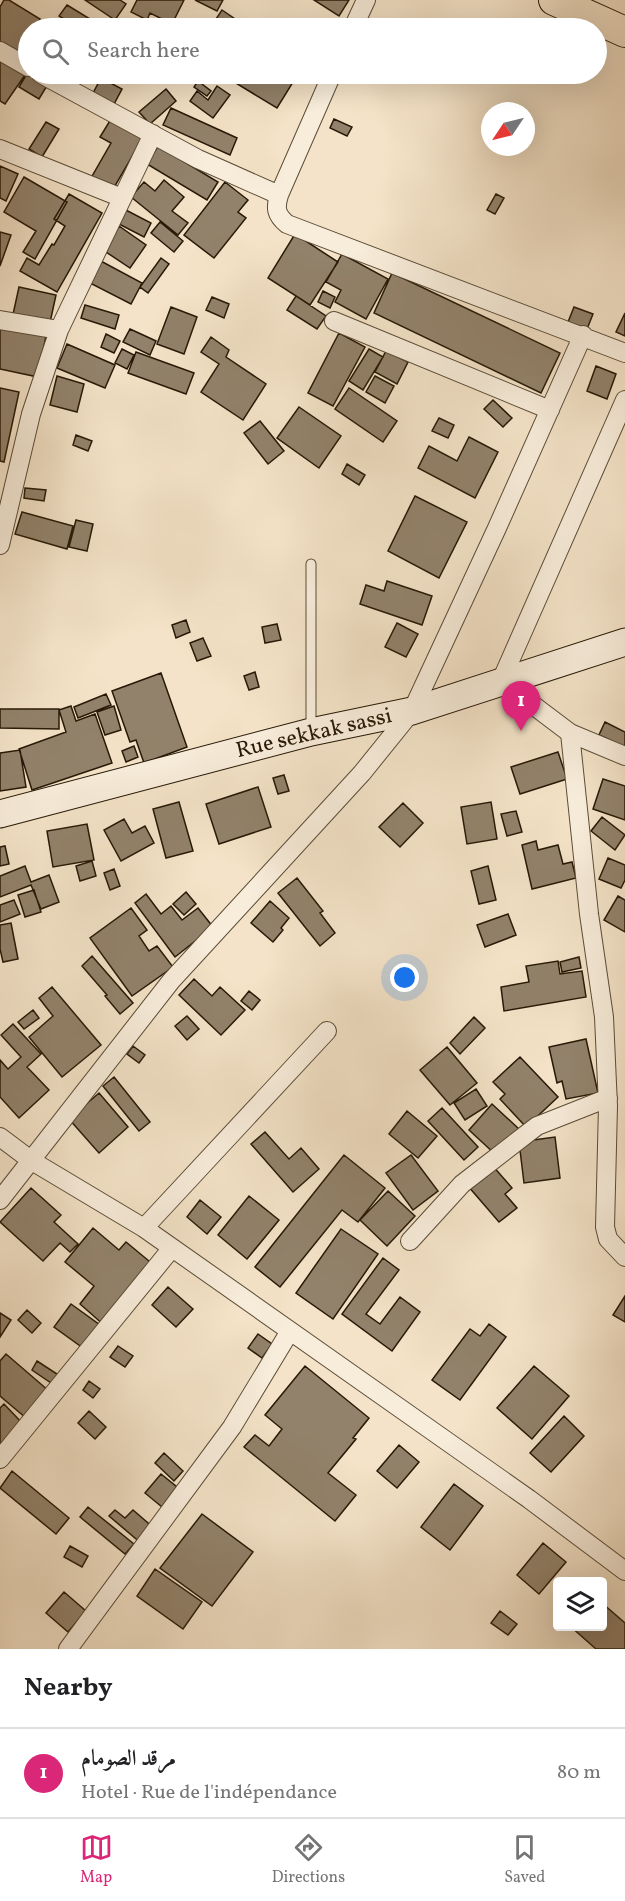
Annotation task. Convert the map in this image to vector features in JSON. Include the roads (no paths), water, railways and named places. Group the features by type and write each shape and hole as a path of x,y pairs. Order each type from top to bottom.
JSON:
{"main road":[{"path":"554,0 594,18"},
{"path":"607,24 625,32"}],"street":[{"path":"358,18 366,0"},
{"path":"0,51 18,61"},
{"path":"60,84 198,159 279,195"},
{"path":"328,84 279,195 276,207 279,217 287,224 583,335 625,353"},
{"path":"0,545 31,414 59,330 153,134"},
{"path":"0,149 122,198"},
{"path":"0,320 59,330"},
{"path":"334,321 550,410"},
{"path":"0,1200 171,981 362,773 412,711 583,335"},
{"path":"625,400 501,681 570,733 625,756"},
{"name":"Rue sekkak sassi","path":"0,814 311,732 412,711 625,642"},
{"path":"570,733 589,914 604,1017 608,1098 605,1227 608,1239 625,1257"},
{"path":"144,1228 327,1031"},
{"path":"410,1241 462,1184 537,1126 608,1098"},
{"path":"0,1137 32,1161 144,1228 529,1499 625,1571"},
{"path":"0,1459 172,1248"},
{"path":"68,1649 232,1427 290,1331"}],"lane":[{"path":"311,564 311,732"}],"place":[{"name":"مرقد الصومام","path":"521,731"}]}
